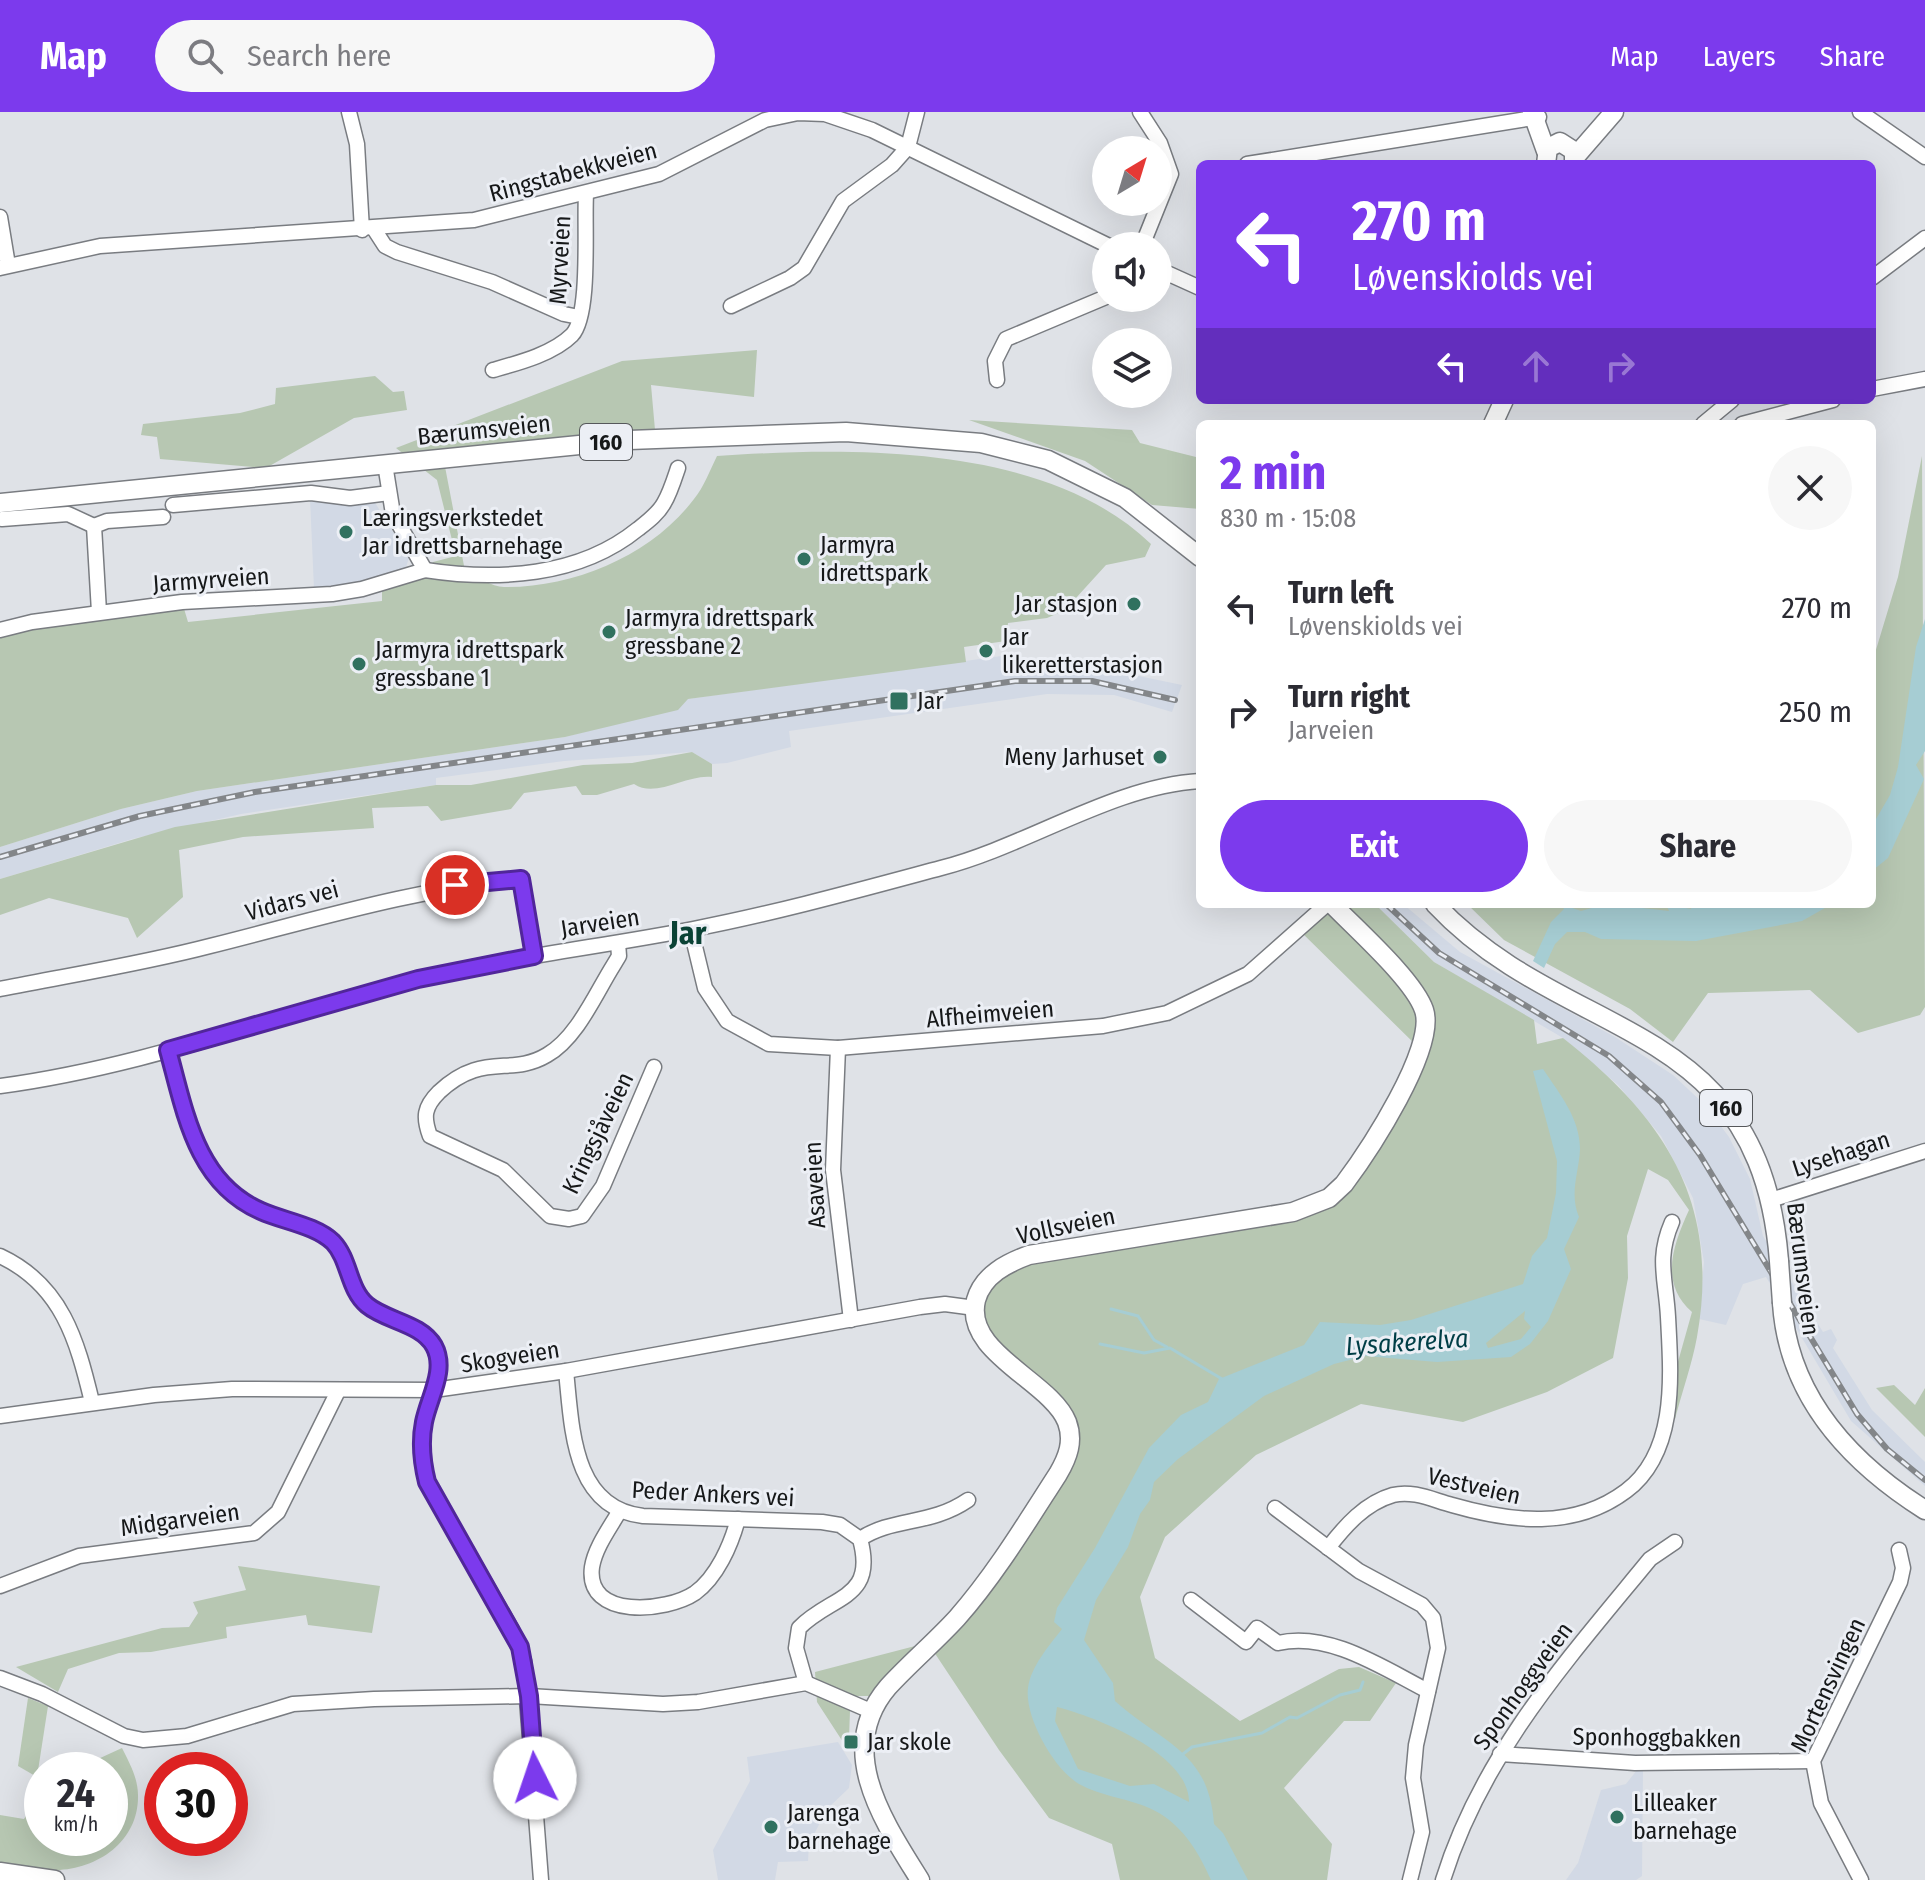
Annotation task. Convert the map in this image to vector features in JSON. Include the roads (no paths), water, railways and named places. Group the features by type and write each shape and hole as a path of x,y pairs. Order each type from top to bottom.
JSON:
{"main road":[{"path":"1534,115 1561,154 1614,112"},
{"name":"Bærumsveien","path":"1,511 385,464 697,435 846,432 946,438 1023,452 1074,471 1125,498 1193,551"},
{"name":"Vollsveien","path":"975,1308 984,1284 993,1274 1029,1255 1293,1212 1329,1198 1344,1184 1415,1062 1426,1021 1412,989 1334,908"},
{"name":"Bærumsveien","path":"1439,908 1482,946 1511,966 1595,1010 1676,1060 1715,1096 1750,1146 1771,1200 1791,1356 1818,1412 1863,1463 1925,1510"},
{"path":"920,1880 881,1814 866,1778 863,1750 873,1712 887,1689 948,1628 978,1591 1058,1473 1070,1449 1064,1416 993,1348 980,1330 975,1308"},
{"path":"0,1872 55,1880"}],"street":[{"path":"349,112 357,144 368,229 385,246 492,282 564,314 579,317"},
{"path":"731,306 797,274 843,201 892,165 908,147 917,112"},
{"path":"1140,112 1160,143 1171,174 1148,232"},
{"path":"1860,112 1925,157"},
{"name":"Ringstabekkveien","path":"0,217 4,266 100,246 474,220 586,194 679,166 765,116 798,113 825,114 849,120 1092,238"},
{"path":"1270,160 1534,115"},
{"name":"Myrveien","path":"493,370 553,348 571,336 579,317 586,194"},
{"path":"1876,275 1925,238"},
{"path":"1172,275 1196,286"},
{"path":"997,380 995,361 1006,339 1092,303"},
{"path":"1876,388 1925,379"},
{"path":"1714,420 1728,404"},
{"path":"1757,420 1818,404"},
{"path":"385,464 393,514 425,570"},
{"name":"Jarmyrveien","path":"0,630 99,612 182,602 332,594 371,587 425,570 493,574 560,568 593,559 655,515 664,504 678,468"},
{"path":"1,511 68,514 94,526 168,511 311,493 350,498 389,493"},
{"path":"94,526 99,612"},
{"name":"Jarveien","path":"0,1086 90,1070 418,979 691,930 954,865 1001,849 1136,792 1170,783 1196,781"},
{"name":"Vidars vei","path":"0,989 207,947 389,898 455,885 521,879 534,956"},
{"name":"Alfheimveien","path":"691,930 705,988 727,1021 769,1044 838,1048 1103,1026 1167,1013 1248,974 1325,908"},
{"name":"Kringsjåveien","path":"618,943 619,956 556,1049 532,1061 468,1070 431,1100 425,1122 430,1136 503,1170 550,1216 569,1219 582,1216 603,1186 654,1067"},
{"name":"Asaveien","path":"838,1048 833,1170 851,1320"},
{"path":"168,1050 192,1134 217,1181 246,1204 320,1233 332,1242 360,1299 384,1316 425,1335 433,1345 439,1369 423,1424 423,1466 427,1482 512,1630 524,1661 541,1880"},
{"name":"Lysehagan","path":"1771,1200 1925,1151"},
{"name":"Vestveien","path":"1328,1548 1362,1511 1400,1494 1418,1495 1487,1516 1540,1521 1558,1519 1601,1505 1636,1483 1657,1458 1668,1411 1668,1314 1661,1262 1672,1222"},
{"path":"0,1256 21,1266 58,1303 79,1350 92,1402"},
{"name":"Skogveien","path":"0,1416 92,1402 232,1389 434,1390 566,1371 945,1304 975,1308"},
{"name":"Peder Ankers vei","path":"566,1371 572,1431 583,1474 603,1499 619,1512 643,1516 822,1522 840,1525 860,1539"},
{"name":"Midgarveien","path":"0,1586 79,1556 254,1533 278,1512 338,1391"},
{"path":"806,1683 796,1648 799,1628 852,1593 859,1584 864,1553 860,1539 873,1531 947,1514 968,1500"},
{"path":"1275,1508 1359,1571 1422,1605 1433,1618 1438,1648 1413,1761 1414,1789 1422,1832 1410,1880"},
{"path":"619,1512 596,1554 592,1577 603,1597 615,1604 633,1608 664,1606 694,1594 721,1561 738,1519"},
{"name":"Sponhoggveien","path":"1443,1880 1477,1792 1500,1754 1575,1649 1650,1559 1675,1542"},
{"name":"Mortensvingen","path":"1861,1880 1821,1803 1813,1761 1900,1582 1903,1568 1899,1550"},
{"path":"1191,1600 1246,1642 1257,1628 1278,1643 1300,1639 1330,1645 1428,1691"},
{"path":"0,1678 42,1694 124,1736 143,1740 187,1736 267,1710 307,1702 529,1696 663,1704 698,1702 806,1683 873,1712"},
{"name":"Sponhoggbakken","path":"1500,1754 1635,1763 1813,1761"}],"water":[{"path":"1925,619 1925,751 1916,765 1924,779 1888,858 1876,868 1876,819 1890,795 1898,767 1916,647"},
{"path":"1642,908 1669,911 1668,908 1825,908 1802,921 1696,941 1601,939 1585,932 1567,932 1555,944 1544,968 1533,961 1551,922 1564,909"},
{"name":"Lysakerelva","path":"1543,1069 1562,1097 1573,1116 1580,1149 1575,1191 1579,1217 1564,1249 1571,1269 1548,1321 1530,1344 1511,1357 1437,1362 1365,1356 1334,1364 1264,1396 1178,1459 1154,1482 1150,1500 1140,1514 1128,1547 1096,1600 1084,1640 1113,1683 1115,1701 1181,1751 1193,1764 1210,1800 1214,1824 1223,1833 1248,1880 1211,1880 1190,1842 1168,1819 1073,1780 1062,1770 1044,1743 1031,1714 1028,1688 1037,1664 1062,1629 1054,1622 1057,1608 1095,1548 1149,1448 1181,1415 1208,1402 1219,1379 1304,1345 1320,1322 1380,1325 1411,1320 1523,1284 1532,1256 1547,1238 1556,1193 1557,1161 1533,1071","holes":["1525,1311 1524,1319 1531,1327 1521,1339 1488,1348 1486,1343","1057,1707 1116,1729 1158,1753 1185,1784 1189,1802 1154,1784 1130,1786 1078,1769 1055,1721"]}],"waterway":[{"path":"1111,1309 1138,1316 1154,1340 1167,1347"},
{"path":"1100,1344 1144,1353 1170,1348 1222,1379"},
{"path":"1183,1754 1192,1747 1262,1733 1340,1695 1360,1690 1363,1682"}],"railway":[{"path":"0,857 140,816 255,792 1015,681 1092,681 1175,700"},
{"path":"1390,908 1439,953 1609,1056 1661,1102 1700,1155 1857,1414 1887,1449 1925,1480"}],"place":[{"name":"Læringsverkstedet Jar idrettsbarnehage","path":"346,532"},
{"name":"Jarmyra idrettspark","path":"804,559"},
{"name":"Jar stasjon","path":"1134,604"},
{"name":"Jarmyra idrettspark gressbane 2","path":"609,632"},
{"name":"Jar likeretterstasjon","path":"986,651"},
{"name":"Jarmyra idrettspark gressbane 1","path":"359,664"},
{"name":"Jar","path":"899,701"},
{"name":"Meny Jarhuset","path":"1160,757"},
{"name":"Jar skole","path":"851,1742"},
{"name":"Lilleaker barnehage","path":"1617,1817"},
{"name":"Jarenga barnehage","path":"771,1827"}],"district":[{"name":"Jar","path":"688,933"}]}
